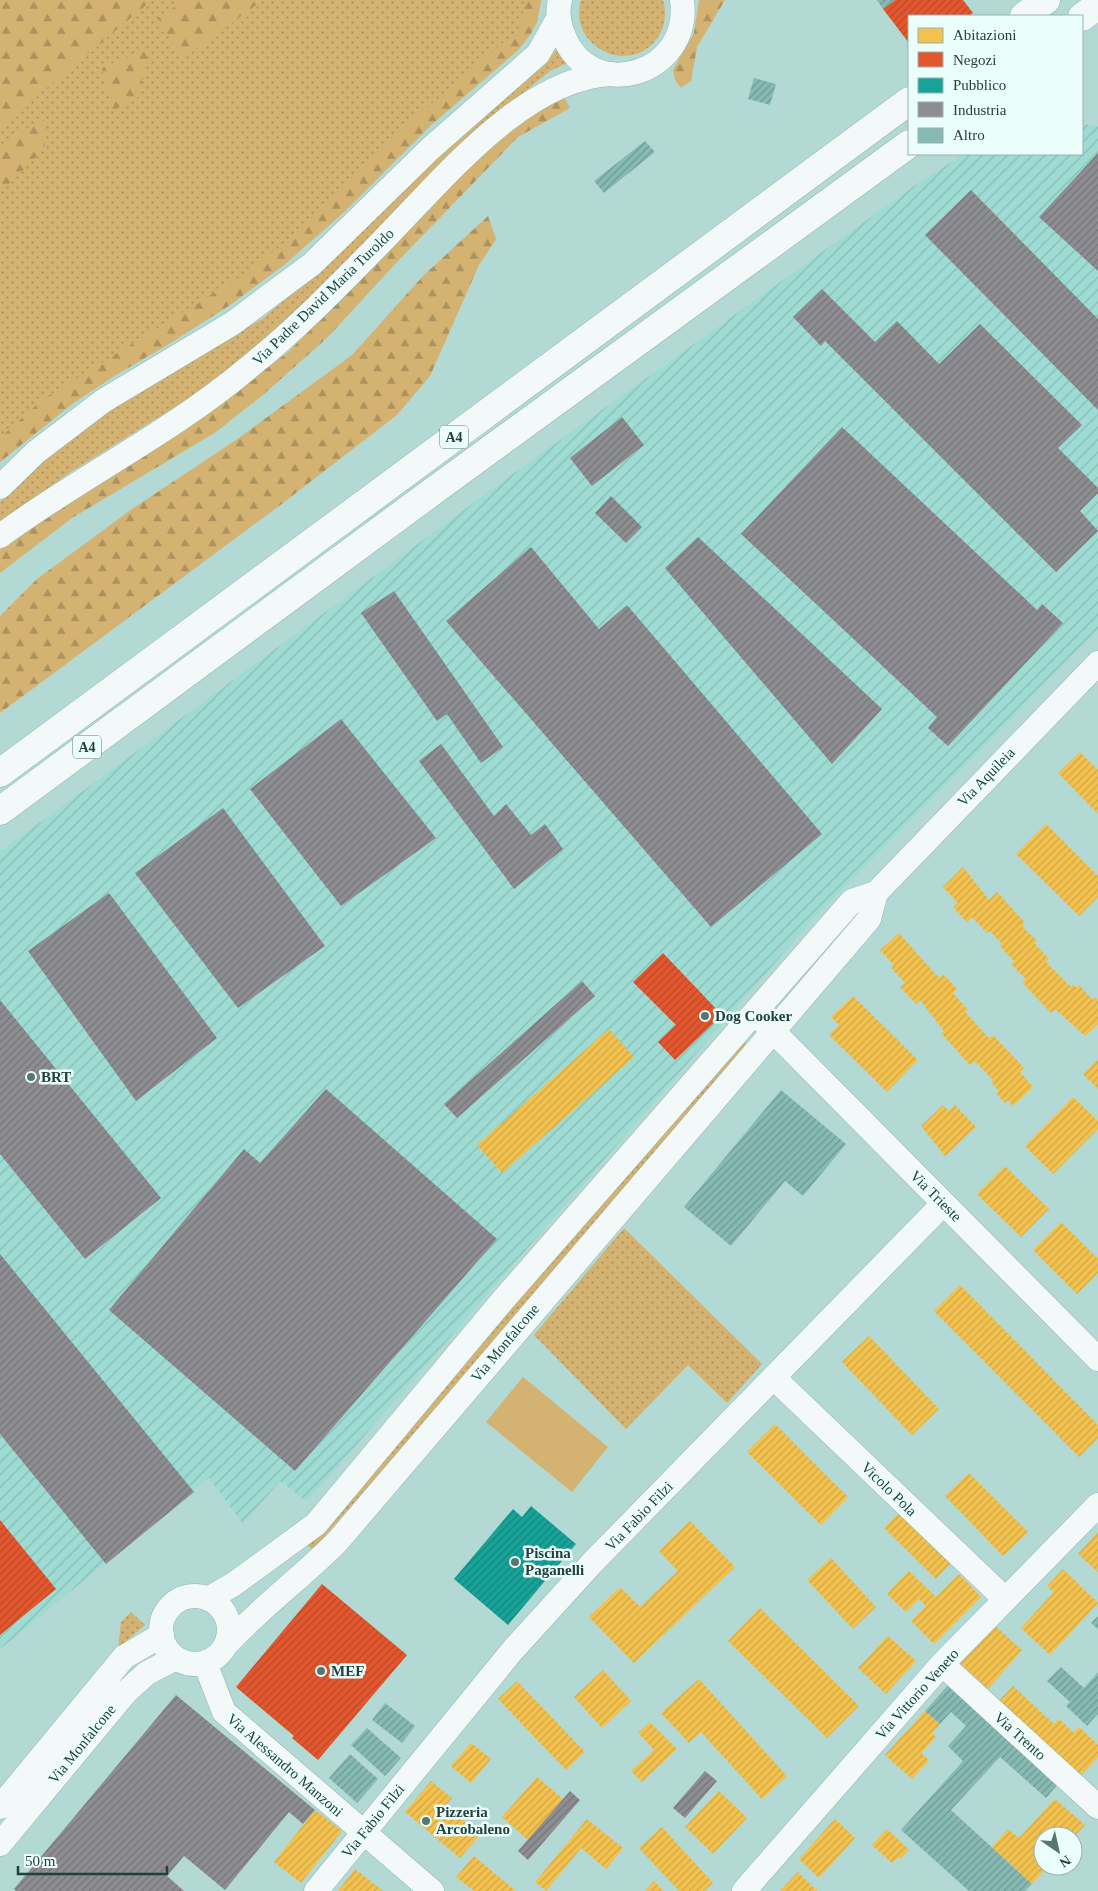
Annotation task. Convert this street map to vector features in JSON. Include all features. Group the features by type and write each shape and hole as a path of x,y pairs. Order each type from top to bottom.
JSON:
{"highway":[{"path":"1025,15 1046,0"},
{"path":"1083,16 1098,5"},
{"name":"A4","path":"0,773 908,102"},
{"name":"A4","path":"0,811 436,489 908,145"}],"street":[{"name":"Via Padre David Maria Turoldo","path":"0,536 44,504 182,418 248,369 309,315 501,123 557,88 596,75 640,72 655,65 665,57 679,36 684,4"},
{"name":"Via Padre David Maria Turoldo","path":"0,487 36,452 103,401 233,323 312,264 431,148 538,54 559,8"},
{"path":"559,8 565,40 580,59 600,72 612,74"},
{"name":"Via Aquileia","path":"754,1012 852,901 876,893 1098,663"},
{"name":"Via Aquileia","path":"775,1032 869,919 876,893"},
{"name":"Via Trieste","path":"754,1012 943,1204 1095,1350"},
{"name":"Via Monfalcone","path":"208,1599 234,1584 316,1524 503,1300 754,1012"},
{"name":"Via Monfalcone","path":"226,1645 244,1626 310,1569 337,1542 601,1230 775,1032"},
{"name":"Via Fabio Filzi","path":"316,1891 512,1650 592,1563 943,1204"},
{"name":"Vicolo Pola","path":"774,1378 1005,1600"},
{"name":"Via Vittorio Veneto","path":"744,1891 942,1664 1098,1505"},
{"path":"196,1596 208,1599 222,1609 227,1619 229,1634 226,1645 218,1656 205,1663 187,1663 176,1658 166,1646 162,1635 163,1621 168,1610 177,1602 196,1596"},
{"name":"Via Monfalcone","path":"0,1807 124,1657 162,1635"},
{"name":"Via Monfalcone","path":"0,1844 126,1692 147,1673 176,1658"},
{"name":"Via Alessandro Manzoni","path":"205,1663 214,1693 224,1712 432,1891"},
{"name":"Via Trento","path":"942,1664 1098,1807"}],"shaded area":[{"path":"1083,124 1098,126 1098,630 814,918 307,1502 280,1481 243,1524 209,1478 0,1649 0,852 506,479 924,179 963,155 1083,155"}],"green space":[{"path":"0,0 541,0 537,22 530,35 517,51 430,126 345,211 285,264 230,305 72,404 0,462"},
{"path":"0,0 152,0 0,127"},
{"path":"185,0 263,0 181,60 158,18"},
{"path":"526,0 541,0 537,22 530,35 517,51 430,126 345,211 285,264 230,305 72,404 0,462 0,438 42,400 243,275 300,231 389,140 519,29"},
{"path":"581,0 663,0 665,19 658,37 646,49 633,55 618,55 604,51 592,43 583,31 579,16"},
{"path":"699,0 725,0 697,47 691,81 681,88 675,80 673,70 694,33"},
{"path":"559,47 569,62 550,71 476,131 298,313 210,385 69,473 0,522 0,502 54,451 130,396 262,319 340,254 436,157 498,101 541,68"},
{"path":"149,48 139,96 113,111 102,68"},
{"path":"562,93 570,108 518,137 396,263 328,337 264,394 216,432 72,518 0,573 0,550 22,531 245,384 287,353 342,299 467,169 513,128"},
{"path":"44,116 45,148 0,193 0,148"},
{"path":"488,216 496,239 479,265 430,376 397,415 279,506 0,713 0,616 37,579 132,509 236,440 352,355 423,276"},
{"path":"742,1041 749,1046 313,1550 307,1545"},
{"path":"624,1228 762,1364 727,1403 688,1365 626,1429 534,1335"},
{"path":"523,1377 608,1447 572,1492 486,1422"},
{"path":"131,1612 145,1625 118,1648 121,1622"}],"building: Abitazioni":[{"path":"1080,752 1098,770 1098,814 1058,773"},
{"path":"1046,824 1098,876 1098,897 1079,916 1016,854"},
{"path":"963,867 989,900 997,892 1025,923 1022,926 1037,941 1034,943 1049,959 1046,962 1071,987 1073,985 1077,988 1079,985 1093,1000 1096,997 1098,999 1098,1024 1085,1036 1055,1009 1051,1013 1022,982 1026,979 1011,964 1015,962 1000,946 1002,944 990,931 987,933 972,917 967,922 953,907 958,903 943,887"},
{"path":"899,933 939,978 943,974 957,989 953,993 968,1010 965,1012 989,1038 993,1035 1024,1068 1020,1072 1033,1087 1013,1106 1008,1100 1005,1103 997,1094 999,1091 991,1082 993,1080 975,1061 970,1065 941,1033 944,1031 920,1000 916,1004 900,987 905,983 891,968 894,965 880,950"},
{"path":"853,996 918,1060 887,1092 829,1035 839,1025 831,1017"},
{"path":"609,1029 634,1057 502,1173 477,1145"},
{"path":"1098,1061 1098,1089 1083,1074"},
{"path":"1073,1097 1098,1121 1098,1129 1053,1174 1025,1146"},
{"path":"943,1105 949,1111 955,1105 976,1127 945,1156 921,1126"},
{"path":"1005,1166 1049,1209 1021,1237 977,1194"},
{"path":"1061,1222 1098,1259 1098,1273 1077,1294 1033,1250"},
{"path":"960,1285 1098,1425 1098,1438 1079,1457 934,1311"},
{"path":"869,1336 939,1409 912,1435 842,1362"},
{"path":"775,1424 848,1497 821,1525 747,1452"},
{"path":"969,1473 1028,1532 1003,1556 945,1496"},
{"path":"899,1513 951,1563 936,1579 884,1528"},
{"path":"690,1521 735,1567 634,1663 589,1617 620,1587 640,1607 678,1571 659,1551"},
{"path":"1098,1532 1098,1572 1078,1554"},
{"path":"831,1558 876,1607 853,1629 807,1580"},
{"path":"1063,1569 1098,1603 1050,1655 1021,1628 1054,1592 1047,1586"},
{"path":"909,1571 936,1597 959,1574 981,1597 934,1644 911,1621 926,1606 919,1599 906,1612 887,1594"},
{"path":"760,1608 859,1706 827,1738 728,1641"},
{"path":"994,1625 1022,1650 988,1689 960,1663"},
{"path":"888,1636 916,1661 886,1694 858,1668"},
{"path":"603,1670 631,1701 602,1728 574,1697"},
{"path":"699,1679 787,1776 762,1799 701,1732 689,1743 661,1713"},
{"path":"517,1681 585,1752 566,1770 498,1699"},
{"path":"1013,1686 1054,1724 1059,1719 1074,1733 1079,1727 1098,1745 1098,1757 1079,1778 998,1702"},
{"path":"925,1711 940,1724 932,1733 936,1737 921,1753 929,1760 912,1779 885,1755"},
{"path":"650,1722 677,1749 642,1782 631,1771 654,1750 638,1733"},
{"path":"471,1743 491,1759 471,1783 451,1766"},
{"path":"537,1777 563,1799 528,1840 502,1817"},
{"path":"431,1781 452,1798 445,1806 480,1835 460,1858 405,1812"},
{"path":"719,1791 747,1818 713,1854 685,1827"},
{"path":"1055,1799 1085,1825 1083,1827 1033,1826 1033,1876 1039,1876 1032,1884 992,1847 1008,1829 1019,1838"},
{"path":"315,1810 342,1831 301,1883 274,1862"},
{"path":"587,1819 623,1848 606,1869 581,1848 546,1891 535,1882"},
{"path":"835,1819 855,1838 819,1878 799,1859"},
{"path":"662,1827 713,1883 704,1891 679,1891 639,1848"},
{"path":"887,1829 909,1850 900,1859 898,1857 892,1863 872,1845"},
{"path":"474,1856 516,1891 474,1891 456,1877"},
{"path":"355,1869 383,1891 338,1891"},
{"path":"798,1872 817,1891 780,1891"},
{"path":"654,1881 663,1891 645,1891"}],"building: Negozi":[{"path":"895,0 963,0 973,13 970,15 908,15 908,42 883,9"},
{"path":"663,953 722,1015 675,1060 658,1042 676,1025 633,982"},
{"path":"0,1520 56,1589 0,1635"},
{"name":"MEF","path":"322,1584 407,1655 318,1760 292,1738 294,1736 236,1687"}],"building: Pubblico":[{"name":"Piscina Paganelli","path":"531,1506 576,1544 508,1625 454,1579 513,1509 522,1517"}],"building: Industria":[{"path":"1098,153 1098,271 1039,217"},
{"path":"971,190 1098,319 1098,410 925,235"},
{"path":"822,289 875,342 897,321 939,364 980,324 1082,425 1058,448 1098,488 1098,493 1080,511 1098,531 1056,572 825,341 821,346 793,317"},
{"path":"622,417 644,445 592,486 570,458"},
{"path":"842,427 1037,610 1042,604 1063,623 948,746 928,728 937,717 741,534"},
{"path":"611,496 642,527 626,543 595,513"},
{"path":"698,537 882,709 832,764 665,568"},
{"path":"531,547 599,629 627,605 822,834 711,927 446,621"},
{"path":"394,591 503,747 481,763 447,714 437,721 361,613"},
{"path":"341,719 436,838 341,906 250,789"},
{"path":"441,744 494,816 506,804 531,835 545,824 563,849 514,889 419,761"},
{"path":"223,808 325,946 238,1008 135,873"},
{"path":"109,893 217,1038 136,1101 28,951"},
{"path":"582,981 595,996 457,1118 444,1104"},
{"name":"BRT","path":"0,1000 161,1198 85,1259 0,1154"},
{"path":"326,1089 497,1239 295,1471 109,1310 244,1149 260,1163"},
{"path":"0,1254 194,1492 106,1564 0,1434"},
{"path":"176,1695 315,1810 303,1824 289,1812 225,1890 184,1856 167,1876 184,1891 16,1891 14,1889"},
{"path":"705,1771 717,1781 685,1818 673,1808"},
{"path":"570,1791 580,1800 528,1860 518,1851"}],"building: Altro":[{"path":"877,0 895,0 883,9"},
{"path":"754,78 776,84 770,105 748,99"},
{"path":"645,141 655,152 604,193 594,181"},
{"path":"781,1090 846,1144 803,1196 785,1181 731,1246 684,1207"},
{"path":"1098,1616 1098,1629 1091,1623"},
{"path":"1061,1667 1084,1688 1098,1672 1098,1714 1087,1726 1066,1706 1070,1702 1047,1681"},
{"path":"949,1684 1059,1783 1046,1798 1000,1757 951,1810 1032,1884 1025,1891 969,1891 901,1830 963,1761 948,1746 966,1726 951,1712 940,1724 925,1711"},
{"path":"385,1703 415,1726 402,1743 372,1720"},
{"path":"367,1728 401,1758 385,1776 351,1745"},
{"path":"350,1754 378,1779 357,1803 329,1778"}],"place":[{"name":"Dog Cooker","path":"705,1016"},
{"name":"BRT","path":"31,1077"},
{"name":"Piscina Paganelli","path":"515,1562"},
{"name":"MEF","path":"321,1671"},
{"name":"Pizzeria Arcobaleno","path":"426,1821"}]}
